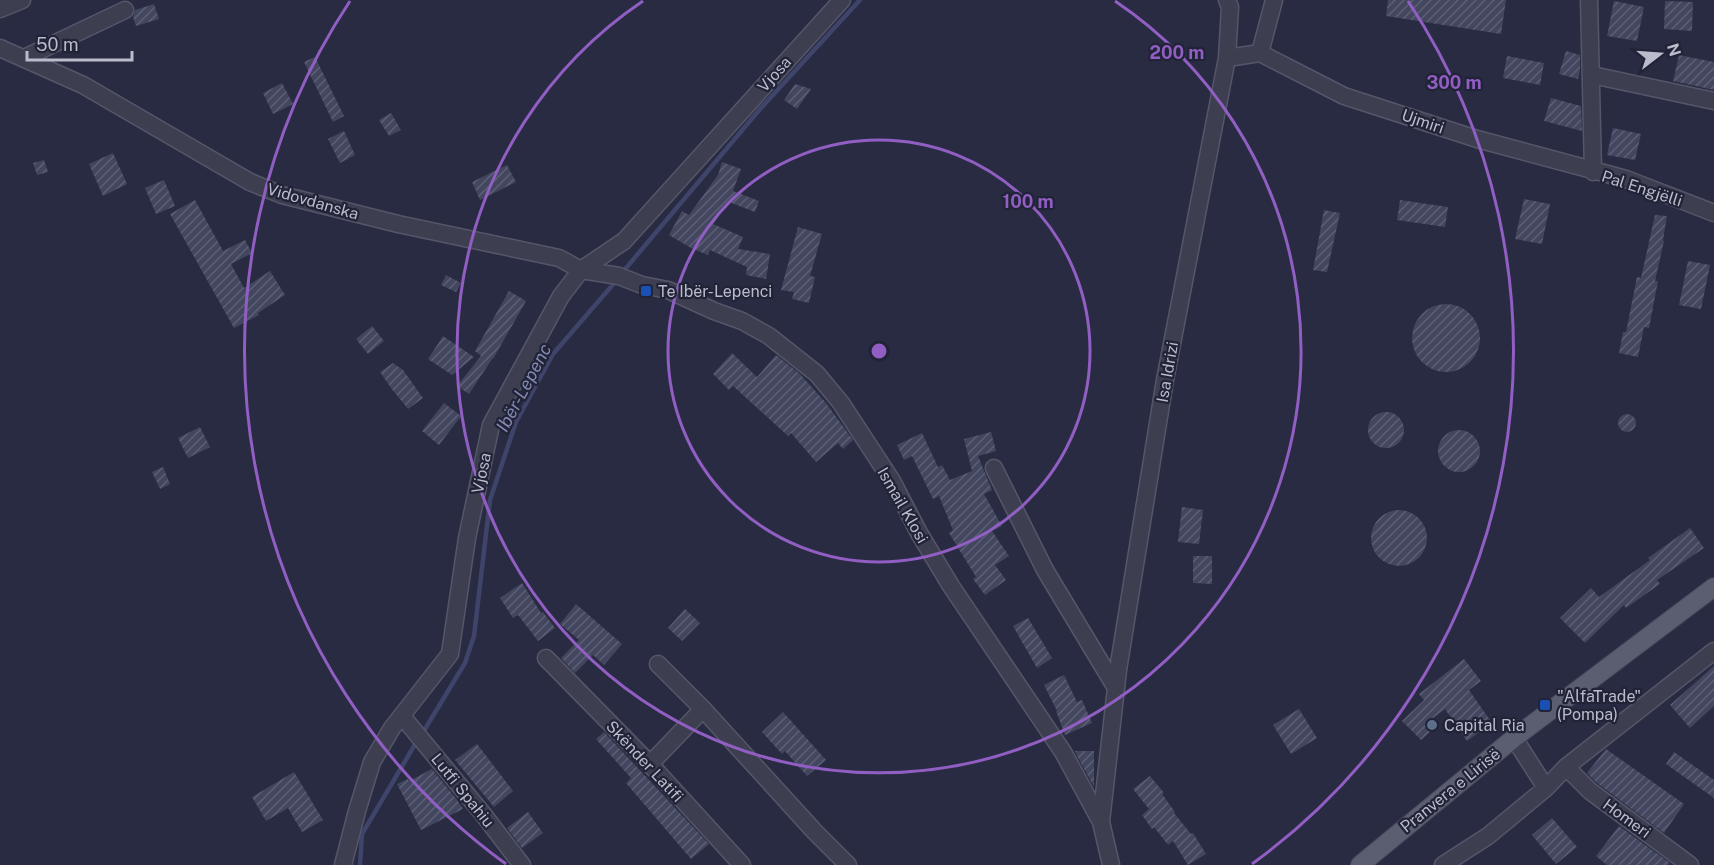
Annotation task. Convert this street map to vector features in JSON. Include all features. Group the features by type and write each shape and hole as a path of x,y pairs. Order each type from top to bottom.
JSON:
{"main road":[{"name":"Pranvera e Lirisë","path":"1360,865 1714,587"},
{"name":"Pranvera e Lirisë","path":"1372,865 1516,742 1714,597"}],"street":[{"path":"0,9 22,0"},
{"name":"Vjosa","path":"343,865 372,762 392,728 450,654 467,538 491,425 561,296 581,270 624,241 842,0"},
{"path":"1227,0 1230,8 1227,58 1260,53 1274,0"},
{"name":"Pal Engjëlli","path":"1589,0 1593,172 1626,179 1714,213"},
{"path":"24,58 125,10"},
{"name":"Vidovdanska","path":"0,48 83,85 250,182 282,195 398,224 559,258 581,270"},
{"name":"Ujmiri","path":"1260,53 1344,96 1476,139 1593,172"},
{"name":"Isa Idrizi","path":"1101,822 1116,688 1165,380 1227,58"},
{"path":"1592,75 1714,101"},
{"name":"Ismail Klosi","path":"581,270 619,276 642,285 668,290 742,321 769,336 817,374 841,404 885,471 951,586 1063,752 1101,822 1111,865"},
{"path":"994,468 1046,570 1116,688"},
{"path":"1443,865 1488,836 1546,788 1566,767 1714,651"},
{"name":"Skënder Latifi","path":"546,658 650,764 742,865"},
{"path":"658,664 848,865"},
{"path":"650,764 703,709"},
{"name":"Lutfi Spahiu","path":"402,716 522,865"},
{"path":"1516,742 1546,788"},
{"name":"Homeri","path":"1566,767 1590,791 1690,865"}],"building":[{"path":"1388,0 1506,0 1501,34 1386,16"},
{"path":"1614,1 1644,7 1637,41 1607,36"},
{"path":"1665,1 1693,2 1692,31 1664,29"},
{"path":"154,4 159,19 136,26 133,17 135,10"},
{"path":"1566,51 1580,55 1578,79 1559,74"},
{"path":"1679,55 1714,62 1714,90 1673,81"},
{"path":"1507,56 1544,63 1540,85 1503,78"},
{"path":"315,57 344,116 333,122 304,62"},
{"path":"282,83 293,104 273,114 263,93"},
{"path":"795,84 811,89 797,109 784,100"},
{"path":"1551,98 1581,106 1582,131 1544,121"},
{"path":"391,113 401,130 389,136 379,120"},
{"path":"1613,128 1641,134 1635,160 1607,155"},
{"path":"344,131 355,155 340,163 328,139"},
{"path":"113,153 127,184 103,196 89,164"},
{"path":"44,160 48,172 37,175 33,163"},
{"path":"722,162 741,169 733,191 759,201 755,212 729,202 713,224 743,237 738,249 770,254 766,279 746,275 747,267 710,250 708,255 669,235 682,211 689,215 718,175"},
{"path":"507,165 516,182 480,200 472,182"},
{"path":"164,180 175,206 156,214 145,188"},
{"path":"1524,199 1550,204 1542,244 1515,239"},
{"path":"195,200 223,251 245,240 252,253 231,264 244,288 270,271 285,295 258,313 259,315 234,328 170,214"},
{"path":"1400,200 1448,207 1445,227 1397,220"},
{"path":"1324,210 1340,213 1327,272 1313,270"},
{"path":"1655,215 1667,216 1649,328 1644,327 1638,357 1619,353 1623,332 1626,332 1637,277 1641,278"},
{"path":"798,227 822,234 810,276 815,277 809,303 792,299 794,292 781,290"},
{"path":"1688,261 1710,265 1701,309 1679,305"},
{"path":"446,275 461,283 456,292 441,285"},
{"path":"509,291 526,301 493,359 469,394 457,386 481,356 475,351"},
{"path":"1446,304 1459,307 1470,314 1477,325 1480,338 1477,351 1470,362 1459,369 1446,372 1433,369 1422,362 1415,351 1412,338 1415,325 1422,314 1433,307"},
{"path":"372,326 384,341 368,354 356,339"},
{"path":"443,336 474,357 452,375 428,359"},
{"path":"732,353 757,377 776,355 800,374 826,403 853,440 843,449 838,443 816,462 791,433 788,436 733,386 729,390 713,374"},
{"path":"393,363 403,370 423,398 408,409 380,372"},
{"path":"444,403 461,416 439,445 422,431"},
{"path":"1386,412 1399,417 1404,430 1399,443 1386,448 1373,443 1368,430 1373,417"},
{"path":"1627,414 1633,417 1636,423 1633,429 1627,432 1621,429 1618,423 1621,417"},
{"path":"200,427 210,447 188,458 178,438"},
{"path":"1459,430 1473,437 1480,451 1473,465 1459,472 1445,465 1438,451 1445,437"},
{"path":"991,432 996,451 978,456 992,490 984,494 1002,526 992,531 1009,556 995,565 1006,580 985,595 973,579 976,577 949,533 953,530 939,496 933,499 912,456 904,460 897,445 922,433 938,467 942,465 950,480 972,471 964,439"},
{"path":"163,467 170,484 160,489 152,472"},
{"path":"1182,507 1203,510 1199,544 1178,542"},
{"path":"1399,510 1410,512 1419,518 1425,527 1427,538 1425,549 1419,558 1410,564 1399,566 1388,564 1379,558 1373,549 1371,538 1373,527 1379,518 1388,512"},
{"path":"1690,528 1704,548 1657,580 1660,584 1626,608 1624,605 1585,643 1560,618 1591,588 1599,597"},
{"path":"1193,556 1212,556 1212,584 1193,583"},
{"path":"522,583 541,613 543,612 555,628 538,641 518,615 513,618 500,598"},
{"path":"576,604 622,644 604,665 593,655 575,673 561,658 579,640 560,624"},
{"path":"685,609 700,623 682,641 668,628"},
{"path":"1028,618 1052,658 1037,668 1013,626"},
{"path":"1464,659 1481,681 1469,690 1492,723 1467,741 1445,709 1425,724 1431,731 1421,740 1402,721 1424,700 1419,694"},
{"path":"1714,666 1714,706 1690,728 1670,705"},
{"path":"1064,675 1077,702 1082,700 1092,723 1065,735 1057,711 1044,685"},
{"path":"1299,709 1317,738 1291,754 1273,725"},
{"path":"783,712 826,760 807,776 785,751 782,754 762,732"},
{"path":"604,732 709,844 691,859 626,783 631,778 596,739"},
{"path":"477,744 513,791 494,807 455,760"},
{"path":"1606,749 1684,804 1664,833 1587,773"},
{"path":"1075,751 1094,751 1094,787 1077,756"},
{"path":"1674,752 1714,780 1714,798 1666,764"},
{"path":"432,769 463,809 421,830 397,784 408,779 409,781"},
{"path":"294,772 323,820 302,832 288,808 266,821 252,797"},
{"path":"1150,776 1164,793 1162,794 1174,813 1191,834 1193,833 1206,854 1188,865 1173,841 1168,845 1142,815 1149,809 1133,789"},
{"path":"528,812 543,833 522,848 507,828"},
{"path":"1552,818 1577,847 1556,864 1532,835"},
{"path":"1619,826 1670,863 1668,865 1607,865 1596,856"}],"waterway":[{"name":"Ibër-Lepenc","path":"621,274 760,109 860,0"},
{"name":"Ibër-Lepenc","path":"422,734 465,663 474,636 490,500 516,422 553,354 616,281"},
{"name":"Ibër-Lepenc","path":"360,865 362,834 417,741"}],"place":[{"name":"Te Ibër-Lepenci","path":"646,291"},
{"name":"\"AlfaTrade\" (Pompa)","path":"1545,705"},
{"name":"Capital Ria","path":"1432,725"}]}
